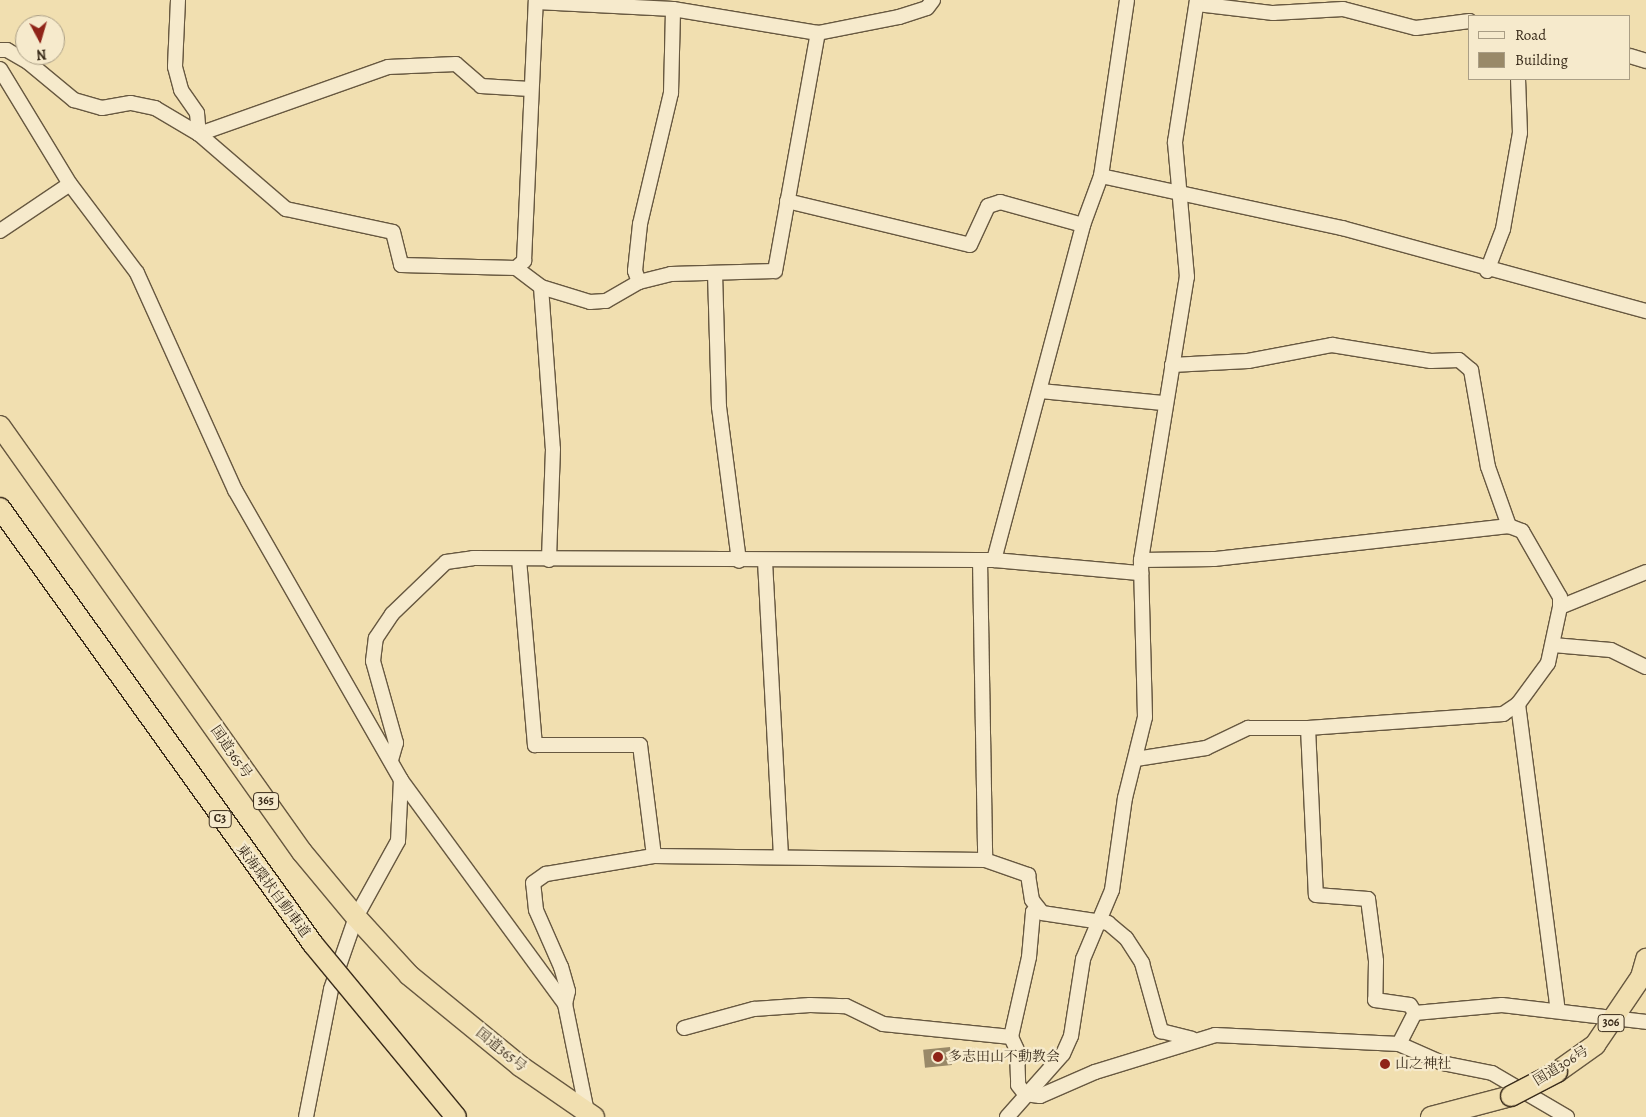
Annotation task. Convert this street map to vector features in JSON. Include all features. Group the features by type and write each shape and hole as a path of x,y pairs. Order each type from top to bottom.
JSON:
{"highway":[{"name":"国道365号","path":"0,426 302,852 356,917 409,975 520,1066 590,1116"},
{"name":"東海環状自動車道","path":"0,508 307,936 456,1117"},
{"name":"国道306号","path":"1431,1117 1511,1096 1557,1072 1595,1045 1642,977 1646,959"}],"street":[{"path":"178,0 175,67 181,90 197,113 199,134"},
{"path":"516,268 524,261 534,109 530,89 536,1 672,9 818,33 899,17 927,8 933,0"},
{"path":"994,560 1083,225 1101,176 1126,0"},
{"path":"1007,1117 1025,1094 1063,1054 1071,1036 1083,959 1097,921 1112,890 1125,798 1145,717 1141,566 1163,403 1172,365 1187,277 1177,194 1175,142 1197,2 1273,13 1343,9 1416,28 1468,21"},
{"path":"639,282 634,271 640,224 671,93 672,9"},
{"path":"0,50 7,50 28,62 74,100 102,108 131,104 154,108 199,134 286,209 393,232 400,265 516,268 541,287 590,302 606,301 639,282 671,274 775,270 818,33"},
{"path":"1631,56 1646,61"},
{"path":"199,134 388,67 456,64 481,86 530,89"},
{"path":"0,69 70,184 137,273 236,490 401,780 565,1004 590,1116"},
{"path":"1487,271 1503,229 1520,133 1518,80"},
{"path":"1101,176 1131,179 1177,194 1342,228 1487,271 1646,311"},
{"path":"0,231 70,184"},
{"path":"787,201 970,244 988,206 1000,202 1083,225"},
{"path":"715,273 718,407 739,561"},
{"path":"541,287 553,449 549,560"},
{"path":"1136,759 1206,748 1248,728 1308,728 1503,714 1518,704 1548,663 1560,607 1560,597 1527,539 1509,526 1488,467 1471,370 1459,360 1432,360 1332,345 1248,361 1172,365"},
{"path":"1040,391 1163,403"},
{"path":"391,760 396,743 373,661 376,638 392,614 446,562 519,559 739,561 994,560 1141,566 1509,526"},
{"path":"519,559 535,745 640,745 654,856"},
{"path":"980,560 985,860"},
{"path":"765,561 780,855"},
{"path":"1560,607 1629,582 1646,572"},
{"path":"1553,645 1611,650 1646,667"},
{"path":"1518,704 1558,1010"},
{"path":"1308,728 1316,895 1368,898 1376,961 1375,1000 1410,1006 1415,1014"},
{"path":"306,1117 317,1043 356,917 398,841 401,780"},
{"path":"565,1004 568,991 536,910 533,883 546,874 654,856 780,855 985,860 1028,875 1038,908 1042,913 1108,923 1126,938 1142,963 1162,1031 1192,1039"},
{"path":"1038,908 1033,912 1029,957 1011,1037 1018,1050 1018,1085 1025,1094 1040,1096 1095,1072 1168,1053 1192,1039 1215,1035 1400,1044 1442,1063 1492,1073 1567,1117"},
{"path":"684,1028 754,1009 810,1005 846,1006 883,1024 1011,1037"},
{"path":"1415,1014 1502,1005 1558,1010 1646,1022"},
{"path":"1400,1044 1415,1014"}],"building":[{"name":"多志田山不動教会","path":"950,1047 952,1065 925,1068 923,1050"}],"place":[{"name":"多志田山不動教会","path":"938,1057"},
{"name":"山之神社","path":"1385,1064"}]}
